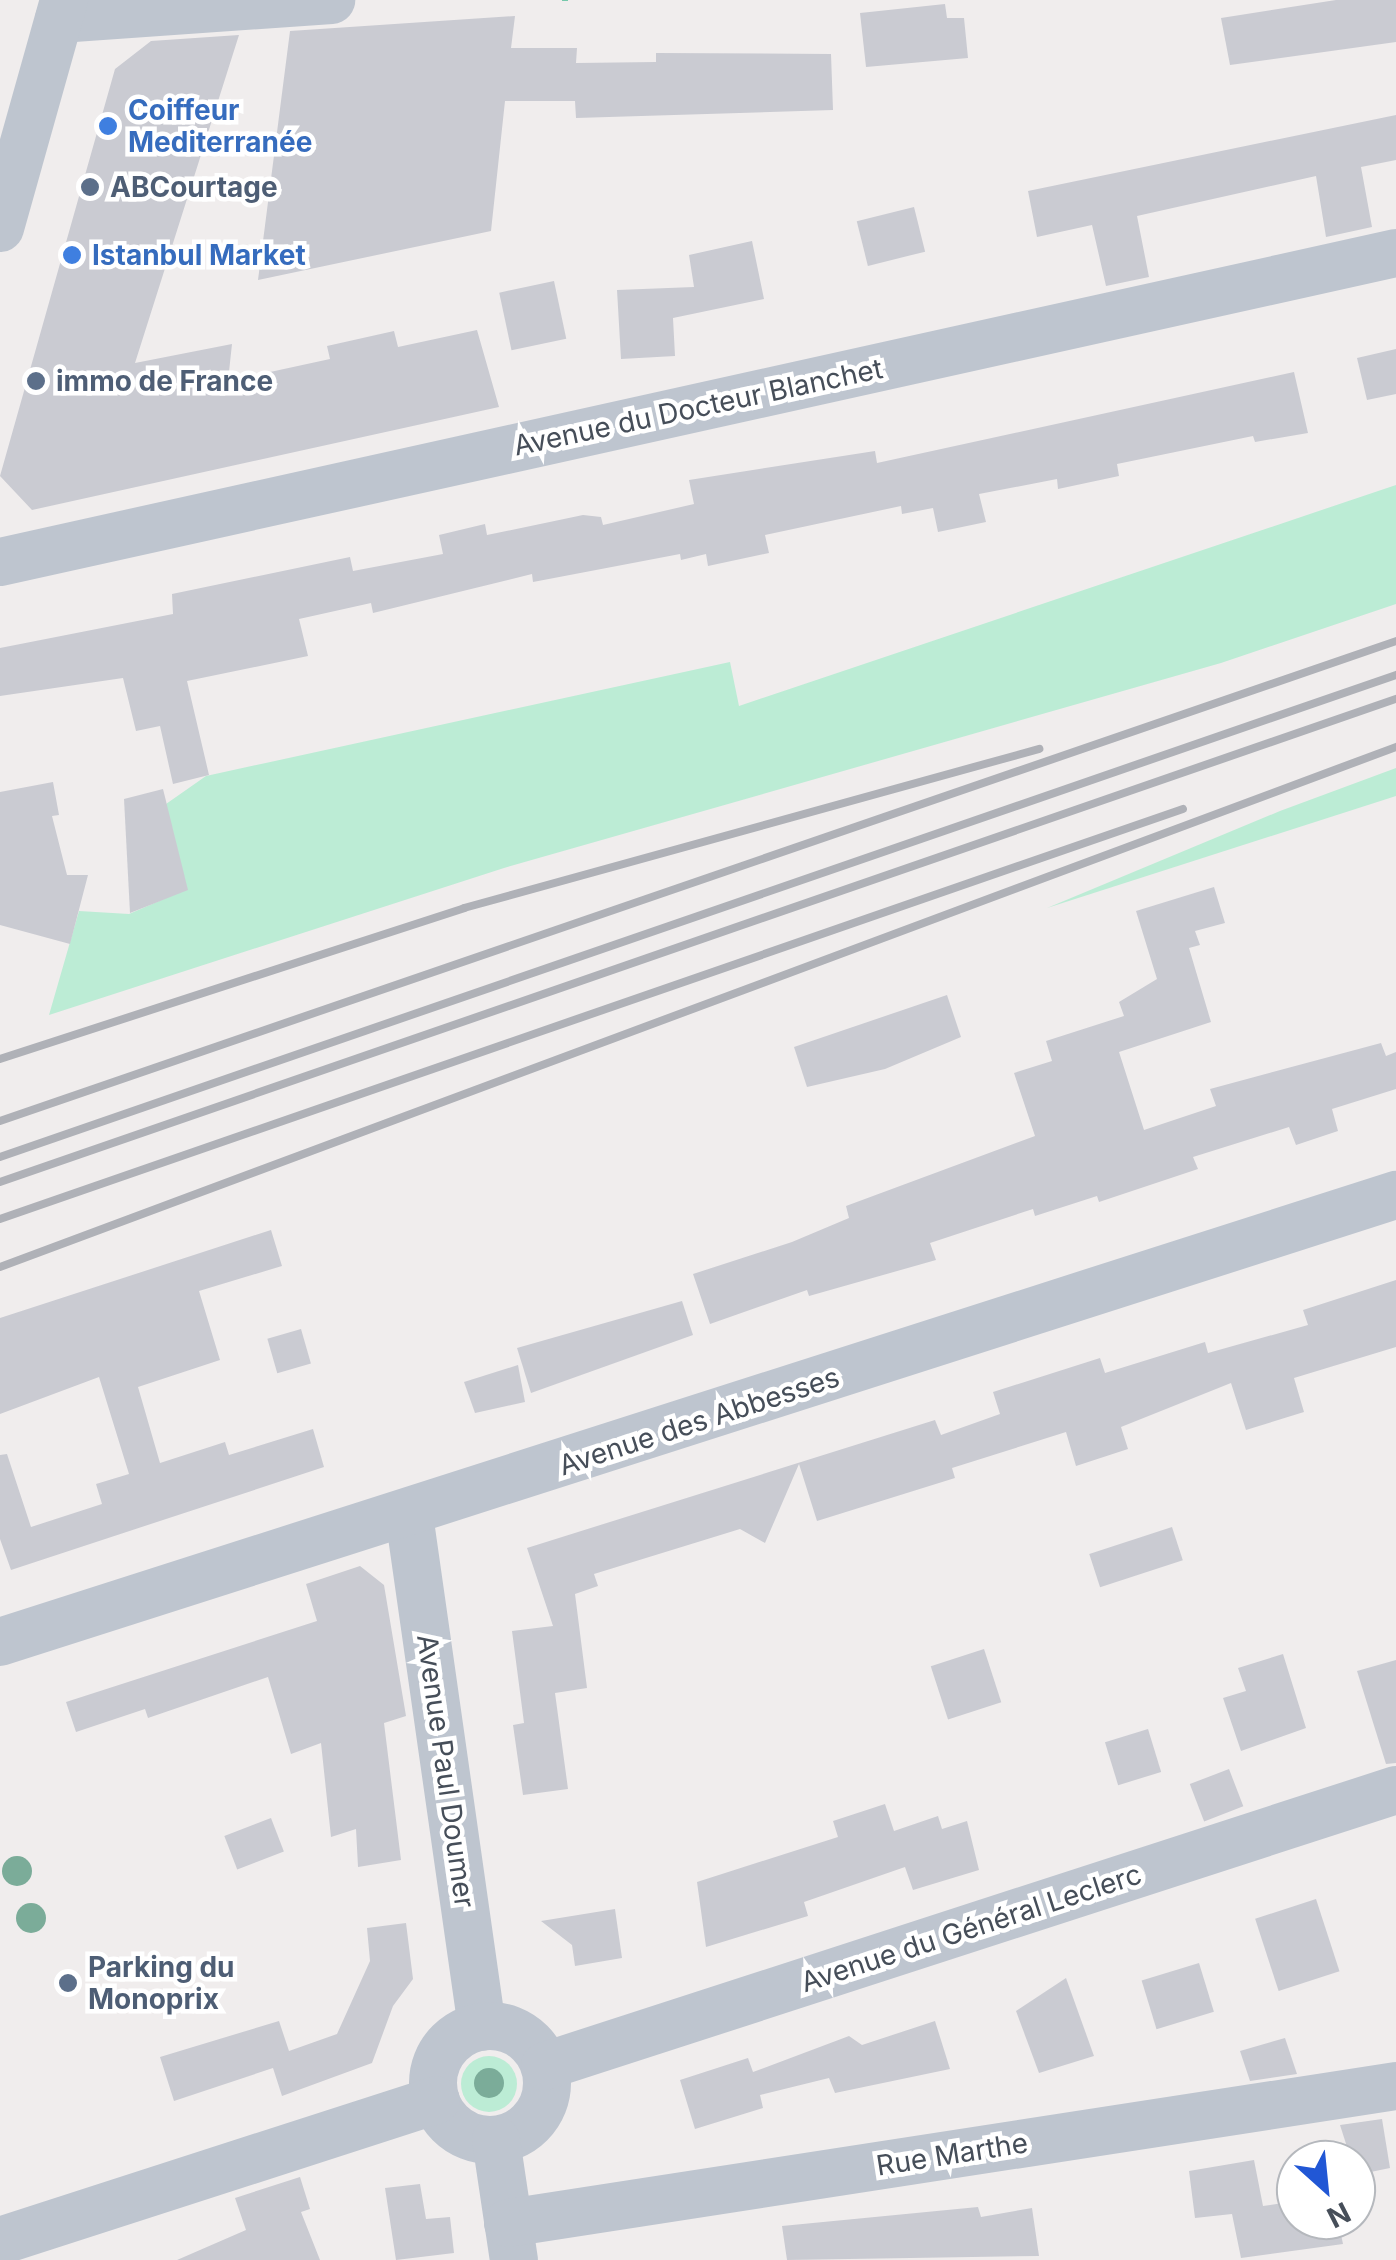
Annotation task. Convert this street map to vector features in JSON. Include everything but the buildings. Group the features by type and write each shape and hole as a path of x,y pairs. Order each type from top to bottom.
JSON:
{"street":[{"path":"0,228 61,9 331,0"},
{"name":"Avenue du Docteur Blanchet","path":"0,562 1396,253"},
{"name":"Avenue des Abbesses","path":"0,1642 409,1515 1396,1196"},
{"name":"Avenue Paul Doumer","path":"409,1515 482,2027"},
{"name":"Avenue du Général Leclerc","path":"545,2066 1396,1790"},
{"path":"482,2027 524,2038 545,2066 538,2114 496,2140 459,2130 436,2100 445,2048 482,2027"},
{"name":"Rue Marthe","path":"511,2241 1396,2086"},
{"path":"0,2241 436,2100"},
{"path":"496,2140 511,2241"}],"green space":[{"path":"1396,485 1396,604 1221,663 504,868 49,1015 79,911 129,914 187,889 166,804 206,776 730,662 739,706"},
{"path":"1396,768 1396,796 1047,908 1280,811"},
{"path":"489,2056 509,2064 517,2084 509,2104 489,2112 469,2104 461,2084 469,2064"}],"railway":[{"path":"0,1121 1396,641"},
{"path":"0,1157 1396,675"},
{"path":"0,1182 1396,699"},
{"path":"0,1267 1396,747"},
{"path":"0,1059 464,908 1039,749"},
{"path":"0,1219 1183,809"}],"place":[{"name":"Coiffeur Mediterranée","path":"108,126"},
{"name":"ABCourtage","path":"90,187"},
{"name":"Istanbul Market","path":"72,255"},
{"name":"immo de France","path":"36,381"},
{"name":"Parking du Monoprix","path":"68,1983"}]}
